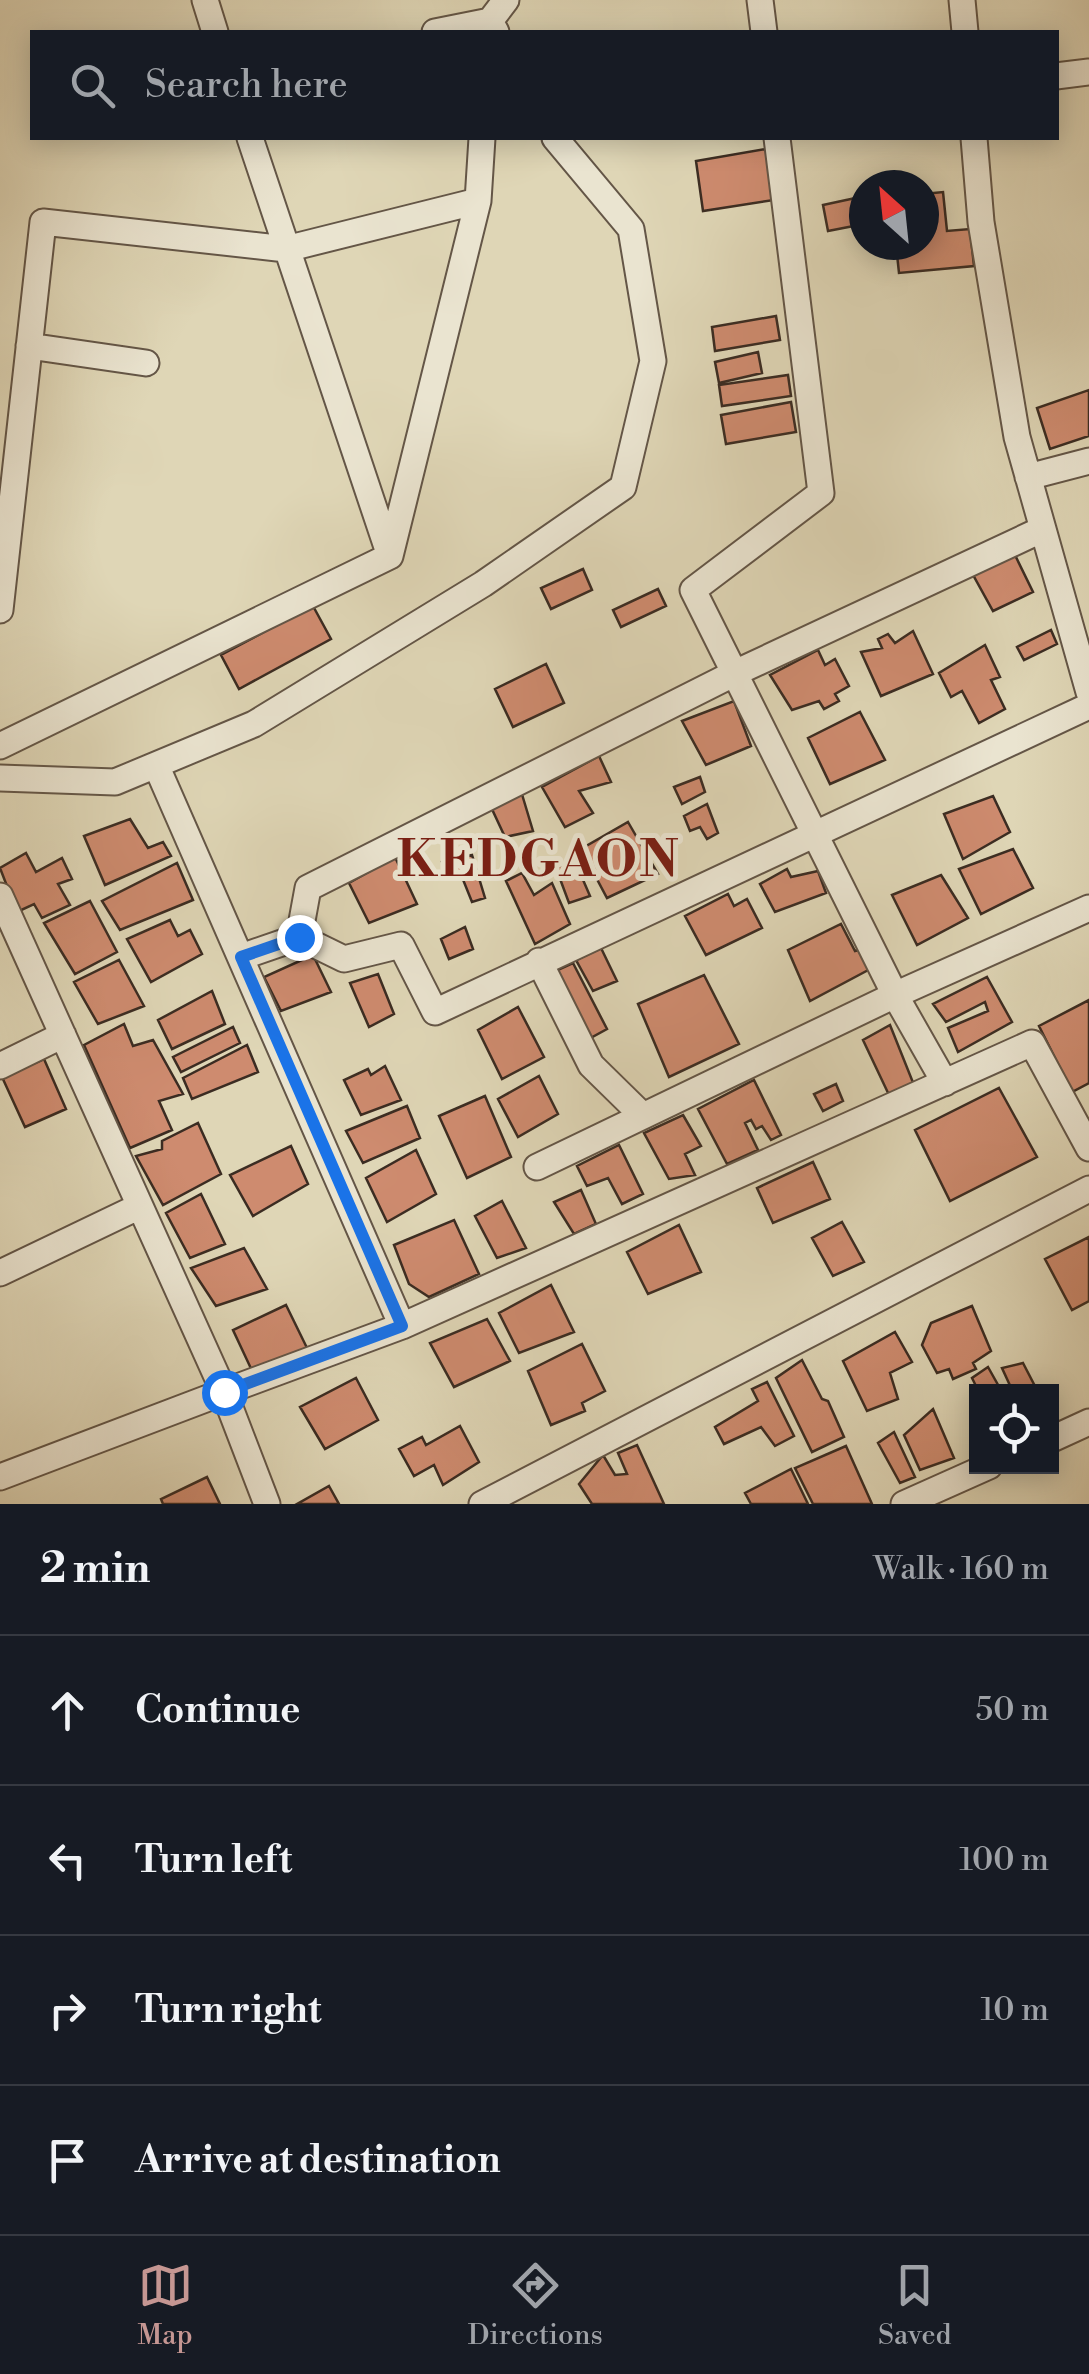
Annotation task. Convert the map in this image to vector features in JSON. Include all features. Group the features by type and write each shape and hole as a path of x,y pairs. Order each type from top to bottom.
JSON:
{"street":[{"path":"205,0 214,30"},
{"path":"492,29 506,0"},
{"path":"760,0 764,30"},
{"path":"962,0 965,30"},
{"path":"1059,76 1089,72"},
{"path":"251,140 390,556"},
{"path":"390,556 478,201 482,140"},
{"path":"0,778 115,782 254,724 483,584 623,487 654,361 631,229 557,140"},
{"path":"777,140 821,493 693,590 895,994 945,1083"},
{"path":"974,140 981,222 1017,437 1089,692"},
{"path":"0,610 42,222 286,249 478,201"},
{"path":"29,346 146,363"},
{"path":"1028,476 1089,460"},
{"path":"299,937 308,888 736,673 1043,529"},
{"path":"0,746 390,556"},
{"path":"241,957 299,937 344,959 401,946 434,1012 1089,706"},
{"path":"156,765 402,1326"},
{"path":"0,896 224,1392 267,1504"},
{"path":"537,1167 895,994 1089,908"},
{"path":"539,961 590,1064 643,1116"},
{"path":"0,1066 63,1034"},
{"path":"0,1476 402,1326 1032,1043 1089,1148"},
{"path":"482,1504 1089,1189"},
{"path":"0,1273 140,1206"},
{"path":"1059,1436 1089,1422"},
{"path":"907,1503 971,1474"}],"building":[{"path":"766,149 774,200 703,211 696,161"},
{"path":"939,192 943,192 947,231 970,229 974,266 899,273 898,260 939,260"},
{"path":"849,199 849,227 828,231 823,205"},
{"path":"776,316 780,340 715,351 712,327"},
{"path":"758,352 762,373 719,383 715,362"},
{"path":"788,375 791,396 722,406 719,385"},
{"path":"1089,390 1089,436 1050,449 1037,408"},
{"path":"791,402 796,432 726,444 721,415"},
{"path":"1013,551 1033,592 993,611 972,573"},
{"path":"583,569 592,590 551,609 541,588"},
{"path":"658,589 666,606 621,627 613,610"},
{"path":"313,606 331,639 239,689 221,655"},
{"path":"1051,630 1057,644 1024,660 1017,647"},
{"path":"913,631 933,674 881,696 861,652 882,648 878,639 888,634 895,643"},
{"path":"985,645 1000,677 991,680 1005,709 979,723 962,691 951,697 939,673"},
{"path":"818,650 825,665 835,659 849,686 835,694 839,701 824,709 819,701 792,710 770,675"},
{"path":"546,664 564,703 513,727 495,689"},
{"path":"734,701 751,746 706,765 682,721"},
{"path":"860,712 885,760 830,784 808,738"},
{"path":"599,756 611,782 579,791 593,813 565,827 542,787"},
{"path":"700,777 705,792 682,804 674,787"},
{"path":"521,791 533,831 505,837 491,807"},
{"path":"993,796 1010,832 963,859 944,814"},
{"path":"707,804 718,833 707,839 700,827 690,831 684,816"},
{"path":"130,819 148,848 163,842 171,856 105,885 84,836"},
{"path":"628,822 658,874 607,898 581,849"},
{"path":"1013,849 1033,888 981,914 959,869"},
{"path":"26,853 36,872 62,858 72,879 58,884 70,905 42,918 34,904 17,912 0,868"},
{"path":"472,855 485,898 472,902 462,877 449,878 442,862"},
{"path":"395,857 417,904 369,923 349,883"},
{"path":"574,859 590,896 569,903 556,868"},
{"path":"177,863 193,900 120,930 102,901"},
{"path":"787,869 791,877 818,871 826,893 775,912 760,884"},
{"path":"522,873 534,895 552,883 570,924 535,944 506,881"},
{"path":"941,875 968,918 917,945 892,895"},
{"path":"728,894 734,906 747,899 762,928 706,955 685,916"},
{"path":"90,901 117,952 75,974 44,923"},
{"path":"170,920 178,936 190,930 202,954 151,982 127,939"},
{"path":"841,924 855,951 863,949 872,968 810,1001 788,950"},
{"path":"465,927 473,949 449,959 441,939"},
{"path":"601,948 617,981 593,991 576,960"},
{"path":"313,955 331,992 281,1011 264,977"},
{"path":"119,960 144,1006 98,1024 74,982"},
{"path":"573,963 607,1029 585,1041 551,973"},
{"path":"378,974 394,1014 369,1027 350,983"},
{"path":"704,975 739,1044 669,1077 638,1004"},
{"path":"987,977 1012,1022 958,1052 948,1028 988,1011 985,1002 946,1022 933,1004"},
{"path":"212,991 225,1024 172,1049 158,1020"},
{"path":"1089,1000 1089,1083 1072,1092 1039,1026"},
{"path":"518,1007 544,1057 502,1079 478,1030"},
{"path":"124,1024 133,1046 153,1040 183,1094 159,1101 172,1130 130,1148 84,1045"},
{"path":"890,1025 914,1085 889,1095 863,1040"},
{"path":"233,1027 240,1043 181,1072 173,1057"},
{"path":"247,1045 258,1072 192,1099 183,1078"},
{"path":"44,1059 66,1109 25,1127 2,1077"},
{"path":"385,1066 401,1100 361,1115 344,1080 368,1069 371,1075"},
{"path":"539,1076 558,1114 518,1137 498,1099"},
{"path":"754,1080 781,1135 771,1140 762,1126 756,1129 751,1120 745,1123 758,1150 727,1164 698,1109"},
{"path":"836,1084 843,1101 823,1111 814,1094"},
{"path":"999,1088 1037,1157 950,1201 915,1130"},
{"path":"485,1096 511,1157 467,1178 439,1116"},
{"path":"407,1106 420,1138 363,1163 346,1131"},
{"path":"683,1115 701,1146 685,1154 695,1175 669,1179 644,1133"},
{"path":"198,1123 221,1174 163,1205 136,1156 162,1149 162,1141"},
{"path":"619,1145 643,1194 622,1204 608,1178 587,1186 577,1166"},
{"path":"291,1146 308,1184 253,1216 230,1175"},
{"path":"416,1150 436,1194 387,1222 366,1178"},
{"path":"813,1162 830,1199 773,1223 757,1188"},
{"path":"581,1190 596,1224 574,1234 554,1202"},
{"path":"201,1194 225,1244 190,1258 166,1213"},
{"path":"502,1201 526,1248 497,1258 475,1216"},
{"path":"454,1220 479,1274 429,1297 409,1284 394,1245"},
{"path":"842,1222 864,1262 833,1276 812,1238"},
{"path":"679,1225 701,1272 648,1294 627,1252"},
{"path":"1089,1237 1089,1301 1072,1310 1045,1259"},
{"path":"244,1248 267,1289 216,1306 191,1268"},
{"path":"551,1285 574,1332 519,1353 499,1313"},
{"path":"286,1305 309,1352 254,1375 233,1330"},
{"path":"972,1306 991,1351 973,1363 976,1369 953,1379 949,1369 937,1373 922,1345 931,1323"},
{"path":"487,1319 510,1361 454,1387 430,1343"},
{"path":"895,1332 912,1362 890,1373 898,1399 867,1411 843,1361"},
{"path":"582,1344 605,1391 582,1403 585,1411 551,1425 528,1371"},
{"path":"802,1360 822,1399 828,1401 844,1437 812,1452 776,1378"},
{"path":"1023,1363 1034,1384 1009,1384 1002,1368"},
{"path":"988,1367 998,1384 975,1384 972,1378"},
{"path":"356,1378 378,1420 325,1449 300,1407"},
{"path":"767,1382 794,1436 775,1446 761,1427 724,1444 715,1427 758,1401 752,1389"},
{"path":"933,1409 954,1458 920,1470 904,1435"},
{"path":"460,1426 479,1462 443,1485 434,1465 414,1476 399,1449 422,1437 426,1445"},
{"path":"894,1432 915,1477 900,1483 878,1443"},
{"path":"637,1445 664,1504 592,1504 579,1484 603,1455 615,1475 627,1474 618,1453"},
{"path":"846,1446 872,1504 813,1504 795,1468"},
{"path":"791,1469 808,1504 751,1504 745,1493"},
{"path":"207,1477 220,1504 163,1504 161,1499"},
{"path":"329,1486 339,1504 297,1504"}],"district":[{"name":"KEDGAON","path":"539,861"}],"route":[{"path":"224,1392 402,1326 241,957 299,937"}]}
